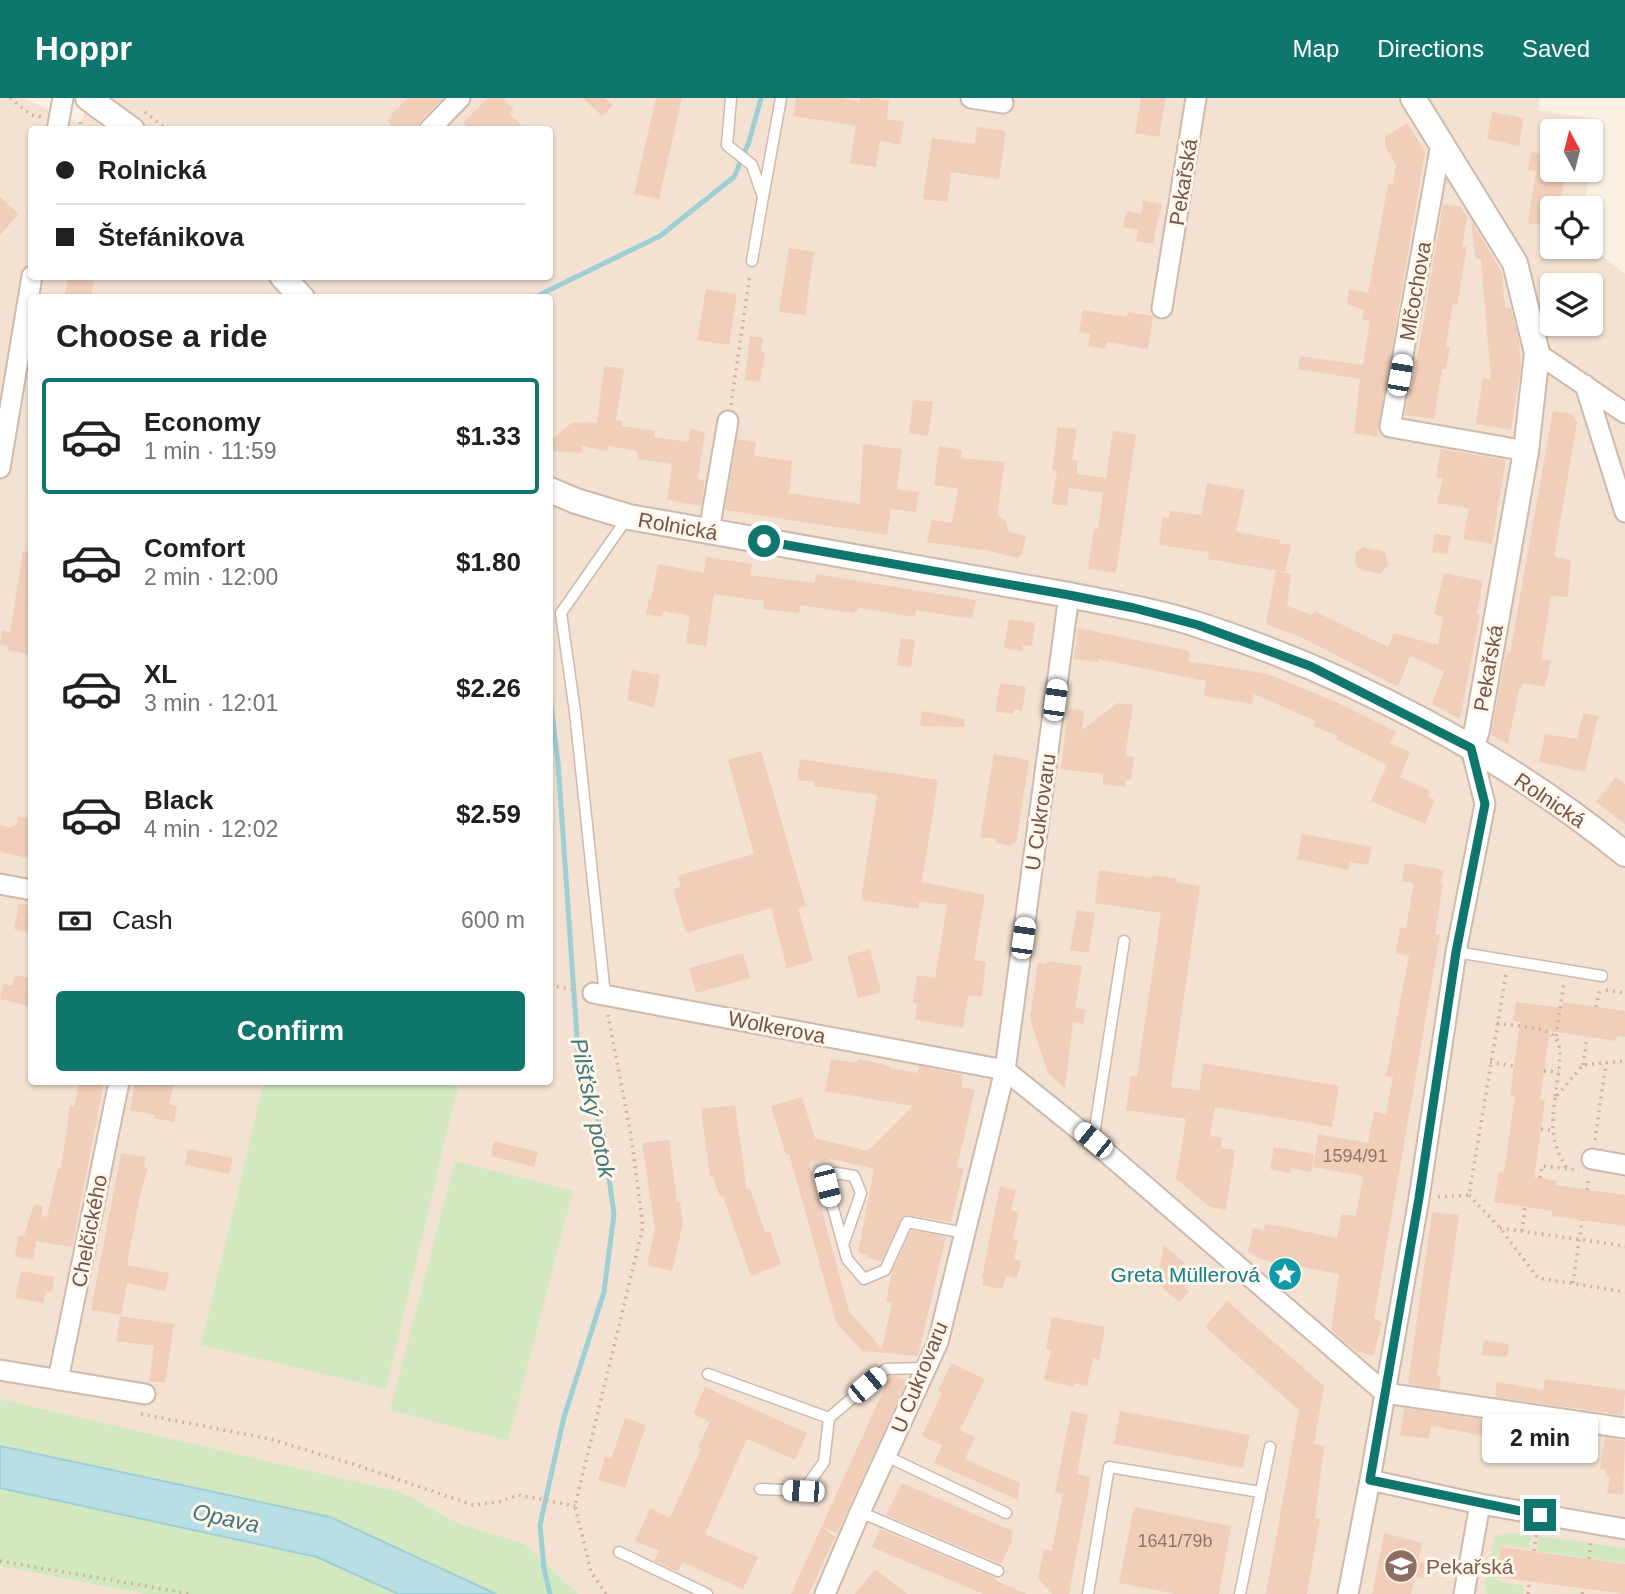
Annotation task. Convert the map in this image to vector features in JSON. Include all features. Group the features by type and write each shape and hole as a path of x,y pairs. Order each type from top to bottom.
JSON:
{"street":[{"path":"58,126 62,98"},
{"path":"88,98 126,126"},
{"path":"433,126 460,98"},
{"path":"971,98 1003,103"},
{"name":"Pekařská","path":"1162,308 1196,98"},
{"name":"Pekařská","path":"1348,1594 1419,1198 1456,952 1485,804 1471,748 1479,717 1526,451 1537,353 1514,263 1413,98"},
{"name":"Mlčochova","path":"1441,144 1391,427 1526,451"},
{"path":"286,280 298,294"},
{"path":"0,468 28,300"},
{"path":"1537,353 1625,413"},
{"path":"1585,385 1625,512"},
{"path":"709,531 728,421"},
{"name":"Rolnická","path":"553,491 629,517 1069,595 1198,625 1310,666 1471,748 1554,800 1625,854"},
{"name":"U Cukrovaru","path":"825,1594 938,1342 1005,1070 1069,595"},
{"path":"0,884 28,889"},
{"name":"Wolkerova","path":"599,994 1005,1070"},
{"path":"1005,1070 1093,1140 1385,1393 1625,1428"},
{"name":"Chelčického","path":"58,1380 118,1085"},
{"path":"1592,1159 1625,1165"},
{"path":"0,1370 145,1394"},
{"path":"1370,1480 1480,1504 1625,1530"},
{"path":"1464,1594 1480,1504"}],"lane":[{"path":"731,98 727,145 752,165 763,197"},
{"path":"752,261 782,98"},
{"path":"599,994 576,725 561,613 629,517"},
{"path":"1093,1140 1124,941"},
{"path":"1456,952 1602,976"},
{"path":"843,1245 861,1193 854,1176 836,1173 827,1186 843,1245 847,1259 864,1279 885,1270 907,1222 965,1233"},
{"path":"760,1489 803,1491 824,1462 829,1418 886,1369 926,1368"},
{"path":"708,1374 829,1418"},
{"path":"1240,1594 1270,1447"},
{"path":"886,1456 1006,1513"},
{"path":"1090,1594 1109,1467 1260,1492"},
{"path":"860,1512 998,1571"},
{"path":"619,1552 707,1594"}],"path":[{"path":"80,122 81,126"},
{"path":"728,421 752,261"},
{"path":"1469,1195 1508,961"},
{"path":"1566,970 1556,1036 1561,1050 1551,1130 1557,1151 1567,1168"},
{"path":"1596,1007 1602,976"},
{"path":"553,986 599,994 631,1136 643,1227 575,1506 591,1572 606,1594"},
{"path":"1600,989 1625,993"},
{"path":"1497,1023 1546,1029 1556,1036"},
{"path":"1555,1098 1583,1065 1587,1037"},
{"path":"1583,1065 1625,1061"},
{"path":"1490,1062 1514,1066"},
{"path":"1592,1159 1606,1063"},
{"path":"1544,1071 1559,1072"},
{"path":"1541,1129 1551,1130"},
{"path":"1540,1178 1542,1166 1590,1172 1587,1190"},
{"path":"1419,1198 1469,1195"},
{"path":"1469,1195 1500,1228 1538,1278 1625,1292"},
{"path":"1522,1231 1525,1207"},
{"path":"1573,1283 1581,1220"},
{"path":"1500,1228 1625,1246"},
{"path":"145,1415 270,1439 473,1505 498,1502 518,1495 575,1506"},
{"path":"0,1561 192,1594"},
{"path":"1528,1594 1529,1583"}],"shaded area":[{"path":"0,98 23,98 81,124 88,98 1540,98 1538,110 1598,119 1540,119 1540,182 1588,182 1586,196 1540,196 1540,259 1603,259 1603,256 1625,274 1625,1594 578,1594 525,1544 460,1524 401,1492 0,1399"},
{"path":"0,1566 144,1594 0,1594"}],"green space":[{"path":"263,1085 458,1086 386,1389 201,1345"},
{"path":"455,1161 573,1191 508,1441 390,1410"},
{"path":"0,1399 401,1492 460,1524 525,1544 578,1594 496,1594 330,1517 0,1446"},
{"path":"0,1488 317,1557 398,1594 144,1594 0,1566"},
{"path":"1510,1533 1532,1536 1528,1548 1501,1545 1496,1580 1524,1586 1523,1594 1487,1594 1484,1585 1495,1536"},
{"path":"1539,1536 1625,1548 1625,1563 1537,1551"}],"water":[{"name":"Opava","path":"0,1446 330,1517 496,1594 398,1594 317,1557 0,1488"}],"building":[{"path":"408,98 443,98 418,126 391,126 387,121"},
{"path":"488,98 502,98 514,109 509,113 522,126 466,126 463,123"},
{"path":"583,98 605,98 613,105 602,116"},
{"path":"656,98 682,98 659,199 634,194"},
{"path":"796,98 838,98 860,102 860,98 869,98 889,101 887,119 904,122 900,145 880,141 876,167 850,163 856,126 793,116"},
{"path":"1141,98 1166,98 1159,137 1135,133"},
{"path":"1492,112 1524,118 1519,146 1487,139"},
{"path":"1407,123 1425,152 1377,437 1354,433 1360,379 1298,369 1300,356 1363,365 1370,321 1362,320 1364,310 1347,304 1349,289 1368,293 1388,184 1393,185 1396,165 1385,147 1385,137"},
{"path":"977,127 1006,131 999,179 951,172 947,202 923,199 932,138 975,144"},
{"path":"1531,152 1540,154 1540,182 1564,182 1561,196 1540,196 1540,225 1528,223 1536,171 1528,170"},
{"path":"0,197 19,214 0,235"},
{"path":"1143,200 1162,204 1154,244 1136,241 1138,230 1123,227 1126,211 1141,214"},
{"path":"1443,204 1461,207 1467,217 1462,248 1467,246 1457,305 1453,304 1446,346 1450,347 1446,369 1442,369 1434,419 1405,415 1409,389 1412,389"},
{"path":"1471,221 1502,272 1505,308 1511,308 1519,340 1521,365 1511,430 1476,424 1483,378 1491,380 1481,259 1476,259"},
{"path":"789,248 814,252 805,315 779,312"},
{"path":"67,280 94,280 92,294 65,293"},
{"path":"706,289 737,294 729,345 697,340"},
{"path":"1083,310 1127,317 1128,312 1153,316 1148,349 1107,342 1106,349 1088,346 1090,334 1079,332"},
{"path":"750,336 763,338 761,352 765,353 760,382 745,380"},
{"path":"604,366 624,369 616,420 622,421 622,426 655,431 654,437 688,442 690,429 705,432 698,477 705,480 701,506 667,500 672,464 637,459 638,451 608,446 607,451 582,446 581,453 553,451 553,438 573,422 597,423"},
{"path":"913,400 933,402 928,436 909,433"},
{"path":"1553,411 1573,414 1577,423 1554,557 1571,560 1568,597 1551,596 1541,659 1551,660 1545,687 1523,683 1519,689 1508,744 1491,735 1506,652 1510,653"},
{"path":"1058,427 1077,429 1072,460 1077,461 1077,474 1106,478 1113,431 1136,434 1116,573 1088,569 1103,493 1069,488 1067,506 1052,504 1057,471 1052,470"},
{"path":"737,439 756,442 754,456 792,461 789,493 860,504 863,444 902,449 897,489 919,492 916,512 891,509 887,535 725,510"},
{"path":"939,446 962,450 961,458 1005,462 997,515 1006,521 1008,532 1026,536 1022,554 1017,558 927,542 932,520 952,523 958,489 934,485"},
{"path":"1441,449 1506,460 1492,544 1463,539 1469,508 1437,503 1443,478 1436,477"},
{"path":"1207,483 1245,490 1236,532 1280,540 1279,543 1291,545 1285,572 1208,559 1209,552 1159,545 1163,517 1169,518 1170,511 1201,515"},
{"path":"1435,534 1451,536 1447,554 1432,552"},
{"path":"1363,547 1385,552 1388,565 1380,574 1359,569 1355,564 1356,552"},
{"path":"23,551 28,552 28,654 7,650 8,646 0,645 2,630 10,632"},
{"path":"706,557 752,564 750,575 815,583 816,574 976,600 972,619 916,610 915,617 860,608 853,613 800,605 799,613 763,609 764,601 714,594 706,646 686,643 690,616 664,611 662,617 646,614 649,598 651,599 658,564 704,573"},
{"path":"1276,571 1291,574 1287,606 1312,615 1314,611 1388,647 1394,633 1438,645 1443,617 1434,614 1444,573 1483,581 1477,614 1480,615 1460,719 1432,704 1444,671 1410,656 1398,687 1301,637 1266,624"},
{"path":"1009,619 1035,623 1032,646 1023,645 1023,651 1004,648"},
{"path":"1078,628 1190,651 1188,661 1268,674 1345,706 1396,732 1390,743 1410,752 1400,777 1429,790 1429,797 1435,800 1425,824 1371,801 1387,765 1336,739 1338,736 1313,726 1315,721 1254,694 1252,704 1204,696 1206,681 1098,659 1098,662 1074,659"},
{"path":"901,638 915,640 911,667 897,665"},
{"path":"632,670 660,675 654,708 627,700"},
{"path":"1000,683 1026,687 1022,711 1014,709 1013,714 995,711"},
{"path":"1118,703 1133,705 1125,756 1134,757 1131,780 1125,779 1125,787 1103,784 1103,774 1061,769 1068,709 1084,710 1082,730"},
{"path":"922,711 965,719 964,727 920,726"},
{"path":"1583,713 1598,716 1585,772 1539,762 1545,734 1577,739"},
{"path":"761,751 806,906 798,908 813,961 787,968 771,908 686,933 673,889 681,887 677,876 754,854 728,760"},
{"path":"994,754 1029,760 1016,843 1013,842 1012,846 996,843 997,839 980,837"},
{"path":"800,759 938,780 922,882 985,895 974,960 986,962 982,994 981,997 968,995 963,1028 915,1020 917,1003 913,1003 917,975 935,978 947,905 919,902 918,909 861,900 877,795 814,786 814,782 797,780"},
{"path":"1616,777 1625,784 1625,824 1596,802"},
{"path":"18,816 28,818 28,858 0,852 0,825 12,828 13,825 16,826"},
{"path":"1302,834 1372,847 1368,865 1350,862 1348,870 1297,859"},
{"path":"1405,863 1444,870 1440,883 1443,884 1435,934 1440,935 1374,1318 1382,1322 1374,1355 1357,1352 1331,1330 1339,1274 1263,1260 1248,1252 1253,1228 1264,1231 1265,1224 1337,1238 1342,1214 1356,1216 1363,1176 1313,1167 1318,1134 1368,1143 1374,1111 1386,1114 1393,1077 1386,1076 1409,956 1396,953 1400,927 1406,928 1414,883 1402,881"},
{"path":"1099,870 1152,878 1153,875 1200,886 1171,1087 1199,1090 1203,1063 1339,1086 1332,1127 1215,1107 1210,1136 1222,1138 1221,1148 1235,1150 1226,1210 1210,1207 1176,1179 1186,1119 1126,1110 1131,1076 1137,1077 1161,913 1095,903"},
{"path":"19,903 28,905 28,932 14,929"},
{"path":"1077,910 1095,913 1089,953 1070,950"},
{"path":"870,949 881,992 858,998 847,956"},
{"path":"743,953 750,978 696,993 689,968"},
{"path":"1047,961 1082,966 1075,1008 1086,1010 1083,1024 1073,1022 1065,1088 1048,1073 1030,1019 1038,963 1047,964"},
{"path":"15,975 28,978 28,1006 0,999 3,984 12,986"},
{"path":"1516,1002 1562,1008 1563,1002 1625,1011 1625,1037 1617,1036 1616,1041 1550,1031 1540,1099 1545,1100 1534,1177 1557,1181 1556,1185 1625,1195 1625,1226 1552,1216 1552,1211 1494,1202 1499,1172 1504,1173 1515,1096 1510,1095 1520,1022 1513,1021"},
{"path":"831,1059 857,1063 858,1059 918,1073 919,1066 963,1075 961,1087 975,1090 957,1167 964,1168 951,1222 903,1216 881,1261 858,1253 874,1169 832,1159 809,1163 849,1311 882,1349 892,1303 886,1301 892,1272 911,1230 946,1237 918,1356 862,1351 836,1322 789,1154 786,1155 771,1106 802,1097 815,1138 868,1151 913,1106 825,1091"},
{"path":"78,1085 103,1085 72,1247 36,1241 33,1260 15,1256 19,1235 24,1236 34,1204 43,1206 41,1216 47,1217 58,1168 61,1168 70,1106 74,1107"},
{"path":"134,1085 173,1085 169,1104 177,1106 174,1122 130,1110"},
{"path":"735,1105 747,1191 750,1189 765,1232 770,1231 781,1264 751,1276 723,1196 720,1197 713,1176 710,1177 701,1109"},
{"path":"669,1140 677,1202 680,1202 683,1223 672,1271 647,1265 655,1229 642,1143"},
{"path":"494,1141 538,1152 534,1167 491,1156"},
{"path":"1274,1147 1314,1154 1311,1172 1291,1168 1290,1173 1270,1169"},
{"path":"188,1149 233,1158 229,1174 185,1165"},
{"path":"121,1153 146,1157 144,1167 148,1168 140,1195 127,1265 169,1273 165,1291 127,1283 121,1315 91,1310"},
{"path":"1000,1186 1016,1190 1011,1210 1019,1212 1013,1239 1018,1240 1014,1259 1021,1261 1017,1278 1006,1276 1002,1289 982,1285"},
{"path":"1432,1212 1459,1215 1437,1376 1441,1377 1439,1389 1408,1384"},
{"path":"1164,1245 1196,1273 1184,1287 1189,1291 1179,1302 1157,1283"},
{"path":"21,1271 54,1277 52,1292 46,1291 43,1303 15,1298"},
{"path":"1227,1301 1324,1386 1314,1444 1324,1446 1315,1518 1320,1519 1307,1594 1266,1594 1299,1410 1205,1327"},
{"path":"120,1316 174,1324 165,1383 149,1381 154,1346 116,1341"},
{"path":"1052,1317 1105,1327 1099,1360 1093,1358 1087,1386 1075,1383 1074,1387 1044,1380 1051,1350 1046,1349"},
{"path":"1484,1340 1509,1344 1507,1357 1482,1355"},
{"path":"951,1363 985,1379 960,1430 975,1437 965,1459 1020,1483 1018,1500 934,1463 942,1445 922,1436 942,1393 938,1390"},
{"path":"890,1376 907,1381 837,1533 823,1527 835,1537 809,1594 791,1594"},
{"path":"1545,1379 1625,1390 1623,1415 1495,1397 1497,1382 1543,1390"},
{"path":"705,1387 807,1433 795,1460 747,1439 705,1534 758,1557 743,1589 682,1562 678,1572 654,1561 659,1551 635,1541 650,1508 670,1518 710,1422 693,1414"},
{"path":"1404,1408 1548,1429 1545,1444 1551,1445 1549,1460 1487,1453 1488,1450 1482,1449 1484,1436 1431,1426 1429,1439 1400,1435"},
{"path":"1071,1411 1088,1415 1077,1474 1091,1477 1069,1594 1052,1594 1038,1578 1044,1549 1052,1551 1063,1494 1055,1492"},
{"path":"1120,1411 1250,1435 1243,1468 1114,1444"},
{"path":"625,1418 646,1425 625,1488 598,1480 605,1457 611,1459"},
{"path":"1605,1437 1625,1441 1623,1495 1607,1493 1610,1477 1605,1476 1606,1470 1600,1469"},
{"path":"902,1483 1013,1531 1011,1543 1001,1564 886,1515"},
{"path":"1134,1507 1231,1526 1219,1594 1176,1594 1119,1583"},
{"path":"880,1529 1027,1594 983,1594 872,1547"},
{"name":"Pekařská","path":"1384,1533 1422,1543 1418,1562 1425,1563 1423,1578 1415,1577 1411,1594 1372,1594"},
{"path":"1501,1547 1625,1564 1625,1594 1497,1577"},
{"path":"875,1569 907,1594 855,1594"}],"waterway":[{"name":"Pilšťský potok","path":"541,294 660,236 734,177 749,142 761,98"},
{"name":"Pilšťský potok","path":"550,1594 544,1569 540,1525 564,1417 604,1292 614,1214 603,1135 578,1052 553,721"}],"place":[{"name":"Greta Müllerová","path":"1285,1274"},
{"name":"Pekařská","path":"1401,1566"}],"route":[{"path":"764,541 1040,589 1134,608 1198,625 1310,666 1471,748 1485,804 1456,952 1419,1198 1370,1480 1540,1515"}]}
